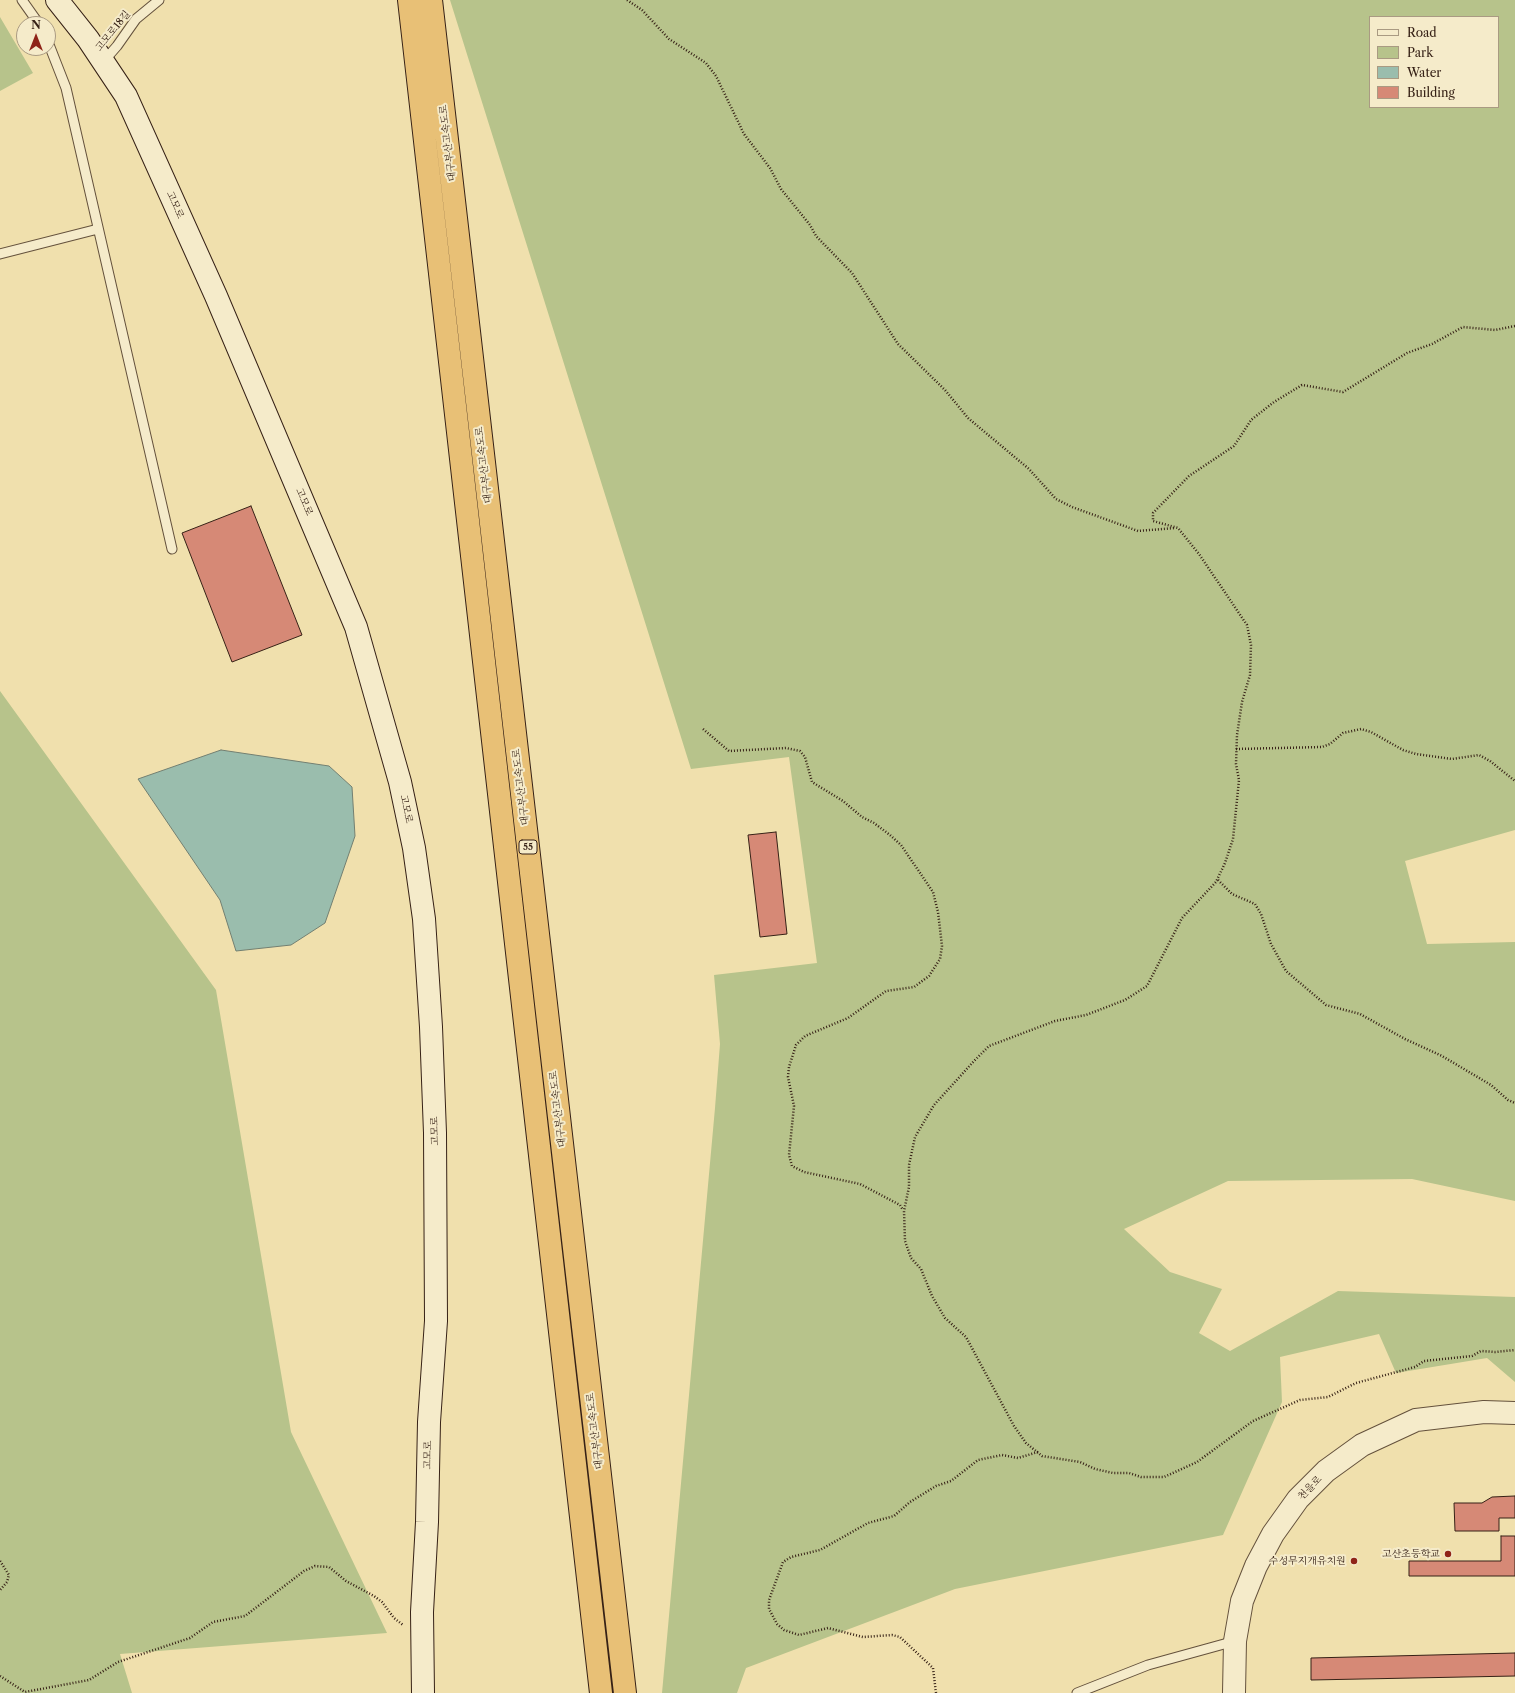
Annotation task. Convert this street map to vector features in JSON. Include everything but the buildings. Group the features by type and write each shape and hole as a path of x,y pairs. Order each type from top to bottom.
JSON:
{"highway":[{"name":"55","path":"409,0 600,1693"},
{"name":"대구부산고속도로","path":"432,0 624,1693"}],"main road":[{"name":"고모로","path":"57,0 88,39 126,96 216,296 356,627 400,782 414,848 424,919 431,1027 435,1141 436,1321 429,1422 427,1522 422,1612 423,1693"},
{"name":"천을로","path":"1234,1693 1235,1641 1242,1601 1256,1566 1273,1534 1298,1499 1326,1471 1362,1445 1416,1420 1484,1412 1515,1413"}],"lane":[{"path":"22,0 33,16"},
{"name":"고모로18길","path":"102,62 117,46 136,19 159,0"},
{"path":"53,56 66,88 172,549"},
{"path":"0,254 98,228"},
{"path":"1077,1693 1148,1665 1235,1641"}],"path":[{"path":"627,0 642,10 670,39 706,63 716,76 744,134 770,168 781,189 810,225 816,236 852,273 898,344 945,390 968,418 1029,469 1056,499 1072,507 1138,531 1178,528"},
{"path":"1515,326 1495,330 1463,327 1432,344 1407,353 1343,392 1302,385 1274,402 1251,420 1234,446 1189,476 1153,513 1153,521 1178,528 1199,554 1247,625 1252,645 1250,675 1242,702 1237,735 1236,764 1239,780 1233,839 1218,880 1182,918 1147,986 1125,1000 1086,1015 1055,1021 989,1046 934,1105 915,1136 910,1165 910,1187 904,1211 905,1241 910,1258 921,1269 932,1296 945,1318 966,1337 1014,1426 1026,1443 1042,1456 1080,1462 1095,1469 1113,1474 1129,1474 1141,1477 1164,1477 1197,1462 1253,1421 1300,1400 1328,1397 1356,1383 1415,1367 1424,1361 1472,1356 1481,1351 1495,1352 1515,1350"},
{"path":"703,728 729,751 786,748 800,751 805,757 812,782 843,801 862,817 874,823 890,835 901,845 933,892 939,918 942,946 940,958 929,976 914,987 886,991 848,1018 805,1036 796,1045 789,1067 788,1077 794,1106 790,1155 792,1166 804,1172 860,1184 900,1205 904,1211"},
{"path":"1236,749 1322,747 1330,744 1343,733 1361,728 1403,750 1416,754 1452,759 1479,755 1490,761 1515,781"},
{"path":"1218,880 1232,894 1255,904 1261,914 1271,944 1286,971 1326,1005 1360,1014 1405,1039 1442,1056 1492,1085 1508,1100 1515,1103"},
{"path":"936,1693 933,1668 900,1637 892,1635 863,1637 828,1628 799,1635 784,1630 777,1624 769,1609 769,1600 783,1562 791,1557 820,1550 868,1523 894,1516 910,1502 936,1486 951,1481 978,1460 1002,1455 1018,1458 1038,1452"},
{"path":"0,1561 9,1575 8,1582 0,1590"},
{"path":"0,1676 25,1693 89,1680 118,1662 190,1638 213,1622 245,1616 304,1572 315,1566 323,1565 328,1567 346,1581 382,1602 394,1618 422,1641"}],"green space":[{"path":"450,0 1515,0 1515,830 1405,861 1427,944 1515,942 1515,1201 1412,1179 1228,1181 1124,1229 1170,1272 1222,1289 1199,1333 1230,1351 1338,1291 1515,1297 1515,1382 1487,1358 1396,1373 1379,1334 1280,1357 1282,1402 1223,1535 955,1589 746,1668 737,1693 662,1693 720,1044 714,975 817,963 789,757 691,769"},
{"path":"0,17 16,44 16,56 23,56 33,73 0,91"},
{"path":"0,691 216,990 291,1432 387,1633 120,1654 132,1693 0,1693"}],"water":[{"path":"221,750 329,766 352,787 355,836 325,923 291,945 236,951 220,900 138,779"}],"place":[{"name":"고산초등학교","path":"1448,1554"},
{"name":"수성무지개유치원","path":"1354,1561"}]}
